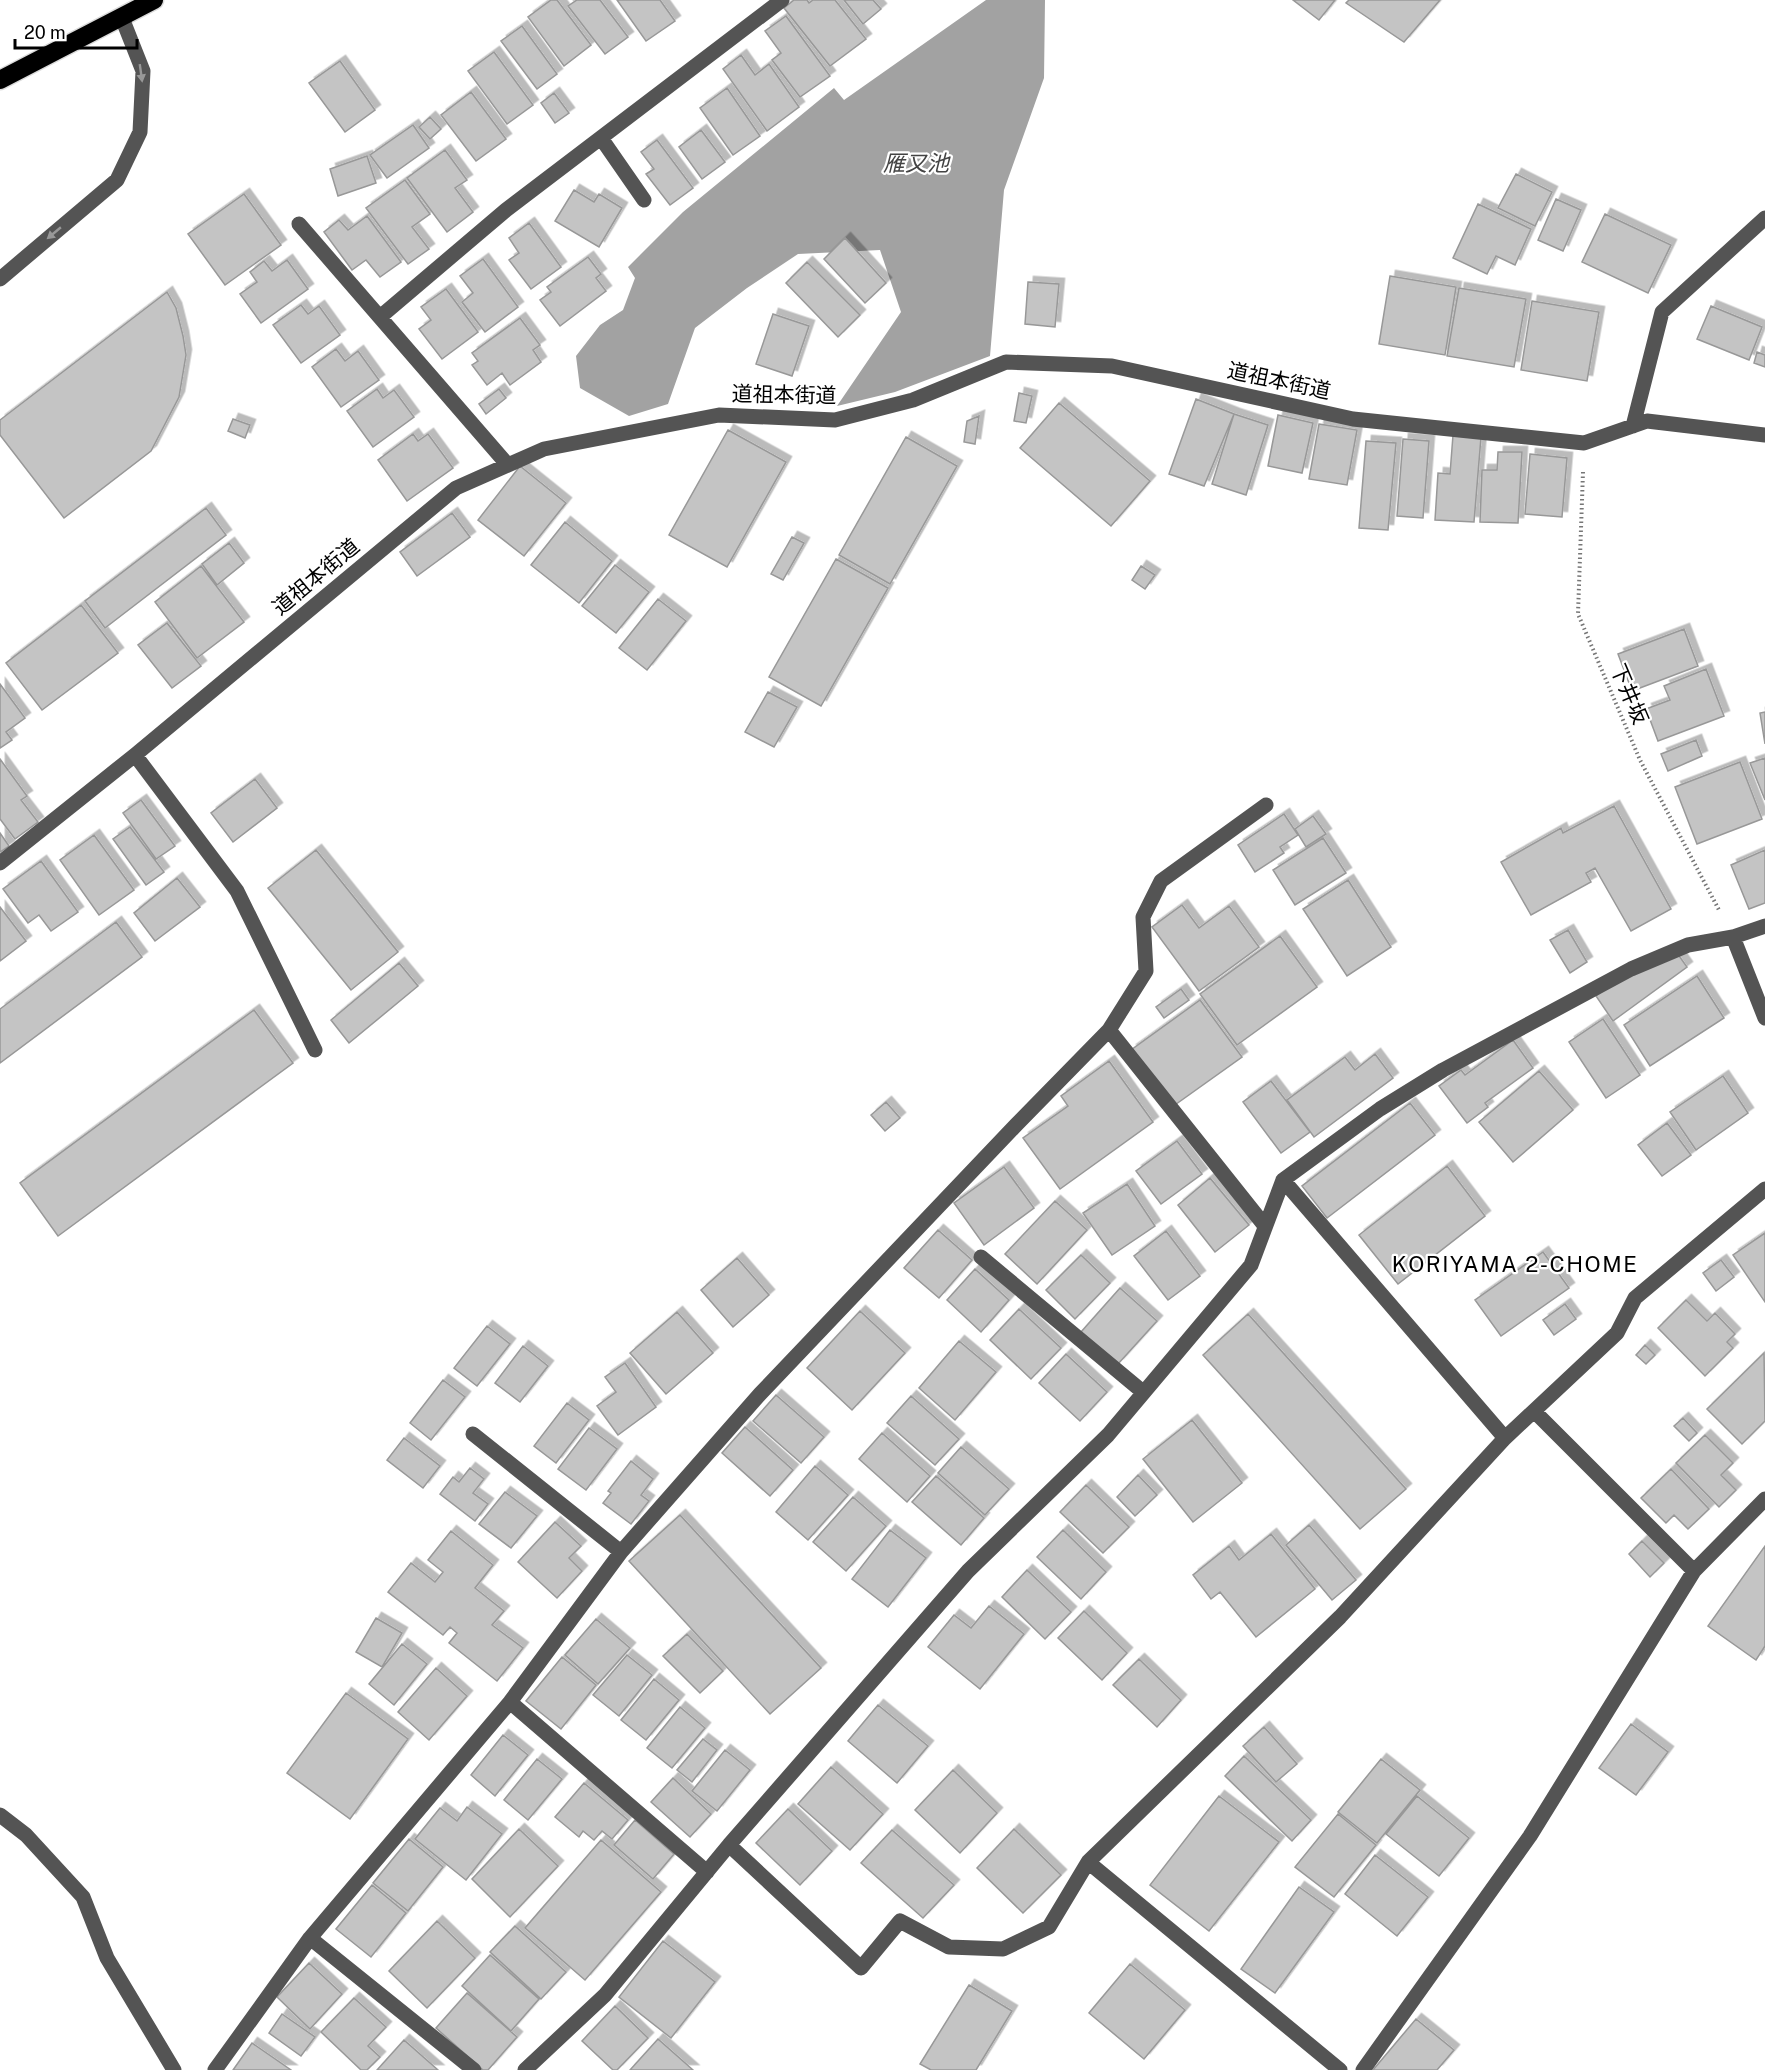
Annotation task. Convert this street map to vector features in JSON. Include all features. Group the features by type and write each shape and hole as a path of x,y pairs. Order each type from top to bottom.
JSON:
{"highway":[{"path":"0,80 154,0"}],"street":[{"path":"380,317 506,210 782,0"},
{"path":"0,279 117,180 140,132 143,71 122,18"},
{"path":"601,138 644,200"},
{"path":"1633,426 1662,312 1765,218"},
{"path":"299,224 507,464"},
{"name":"道祖本街道","path":"0,863 135,755 456,488 544,448 719,415 835,420 914,400 1006,362 1112,366 1353,419 1584,443 1647,421 1765,435"},
{"path":"135,755 237,891 315,1050"},
{"path":"215,2070 310,1938 510,1702 621,1552 760,1394 1109,1030 1146,971 1143,917 1161,881 1266,805"},
{"path":"525,2070 605,1995 729,1845 968,1571 1108,1435 1251,1265 1283,1180 1380,1109 1443,1070 1631,969 1688,945 1733,937 1765,926"},
{"path":"1733,937 1765,1018"},
{"path":"1109,1030 1265,1226"},
{"path":"1283,1180 1505,1438"},
{"path":"729,1845 861,1968 900,1921 949,1947 1003,1948 1049,1927 1088,1862 1340,1617 1505,1438 1617,1333 1635,1298 1765,1189"},
{"path":"981,1257 1143,1392"},
{"path":"1534,1411 1694,1571"},
{"path":"473,1434 621,1552"},
{"path":"1364,2070 1530,1836 1694,1571 1765,1499"},
{"path":"510,1702 707,1872"},
{"path":"0,1815 26,1835 83,1897 107,1958 174,2070"},
{"path":"1088,1862 1340,2070"},
{"path":"310,1938 474,2070"}],"path":[{"name":"下井坂","path":"1584,443 1578,614 1641,759 1733,937"}],"water":[{"name":"雁又池","path":"986,0 1045,0 1044,78 1004,190 990,356 895,392 837,406 901,312 880,250 798,254 747,288 695,328 668,404 629,416 580,388 576,356 600,325 623,310 635,278 628,267 683,212 834,88 844,100"}],"building":[{"path":"551,0 557,0 591,45 564,66 528,17"},
{"path":"577,0 600,0 628,37 605,54 568,6"},
{"path":"617,0 660,0 675,21 646,41"},
{"path":"794,0 807,0 809,3 813,0 835,0 866,39 830,66 784,8"},
{"path":"844,0 873,0 881,9 863,24"},
{"path":"1293,0 1335,0 1319,20"},
{"path":"1349,0 1440,0 1404,42 1346,3"},
{"path":"786,16 830,76 800,97 772,60 781,53 765,31"},
{"path":"522,26 557,74 537,89 501,41"},
{"path":"494,52 533,105 507,124 468,71"},
{"path":"741,55 755,75 769,64 799,107 767,131 723,69"},
{"path":"340,61 375,110 345,132 309,83"},
{"path":"727,88 760,136 733,155 700,108"},
{"path":"471,92 506,139 476,161 441,115"},
{"path":"554,93 569,113 555,123 541,103"},
{"path":"430,117 441,129 430,139 419,127"},
{"path":"413,125 429,148 387,178 370,155"},
{"path":"701,130 725,162 702,179 679,147"},
{"path":"657,140 693,188 670,205 646,174 654,169 641,152"},
{"path":"445,150 467,180 455,188 473,212 447,232 407,178"},
{"path":"367,156 376,183 338,196 330,169"},
{"path":"1516,174 1552,192 1535,226 1498,208"},
{"path":"405,180 430,214 412,227 429,249 408,264 366,208"},
{"path":"574,190 594,202 599,194 622,208 599,247 555,221"},
{"path":"244,194 281,245 225,285 188,234"},
{"path":"1556,199 1581,210 1563,251 1538,240"},
{"path":"1478,204 1531,229 1515,265 1496,256 1487,274 1453,258"},
{"path":"1605,214 1671,245 1648,293 1582,262"},
{"path":"367,216 401,262 380,277 366,260 352,270 324,232 339,220 348,230"},
{"path":"529,223 561,267 531,289 509,260 519,253 509,238"},
{"path":"845,238 886,283 865,303 824,259"},
{"path":"588,257 601,274 596,278 606,291 560,326 540,300 551,292 547,287"},
{"path":"483,259 518,307 485,332 462,302 473,293 460,276"},
{"path":"287,260 308,289 261,323 240,294 257,282 250,272 264,261 272,271"},
{"path":"807,262 860,315 838,337 786,283"},
{"path":"1390,276 1456,287 1445,355 1379,344"},
{"path":"1028,282 1059,284 1055,327 1025,324"},
{"path":"1459,288 1526,299 1514,367 1447,356"},
{"path":"446,289 478,332 442,359 419,329 431,320 421,307"},
{"path":"167,292 176,308 186,355 179,397 151,451 64,518 0,435 0,420"},
{"path":"1532,301 1599,312 1587,381 1521,370"},
{"path":"301,305 308,314 319,306 340,335 301,363 273,325"},
{"path":"1711,306 1762,327 1749,360 1697,339"},
{"path":"773,314 809,326 792,376 756,364"},
{"path":"520,318 540,345 533,350 541,362 510,385 502,373 487,385 472,365 478,361 472,353"},
{"path":"336,349 345,361 358,351 379,380 341,407 312,367"},
{"path":"1757,352 1765,355 1765,367 1754,363"},
{"path":"377,389 383,398 394,390 414,417 373,447 347,411"},
{"path":"499,389 506,398 486,414 479,404"},
{"path":"1019,393 1032,396 1026,423 1014,421"},
{"path":"1196,399 1234,414 1204,486 1169,474"},
{"path":"1059,403 1150,481 1111,526 1020,448"},
{"path":"1234,414 1268,425 1246,495 1212,484"},
{"path":"1278,415 1313,423 1302,473 1268,466"},
{"path":"979,416 975,444 964,442 967,421"},
{"path":"233,419 250,425 245,438 228,431"},
{"path":"1319,424 1357,430 1347,485 1309,479"},
{"path":"728,430 786,462 727,567 669,535"},
{"path":"413,434 418,441 428,434 453,468 407,501 378,460"},
{"path":"1453,435 1481,437 1474,522 1435,520 1438,473 1450,474"},
{"path":"906,437 957,466 890,584 839,555"},
{"path":"1403,439 1429,441 1423,518 1397,516"},
{"path":"1366,441 1396,443 1388,530 1359,528"},
{"path":"1498,452 1522,452 1518,523 1480,522 1482,470 1497,470"},
{"path":"1530,454 1567,458 1562,517 1525,514"},
{"path":"520,466 566,503 524,556 478,520"},
{"path":"206,508 226,535 105,628 85,601"},
{"path":"452,513 470,537 417,576 400,552"},
{"path":"565,522 612,561 579,603 531,565"},
{"path":"792,537 804,543 783,580 771,574"},
{"path":"229,543 244,563 217,585 202,564"},
{"path":"836,559 888,588 821,706 769,677"},
{"path":"615,565 649,592 616,633 582,606"},
{"path":"201,566 244,622 197,658 155,602"},
{"path":"1141,566 1155,575 1145,589 1132,580"},
{"path":"658,599 686,621 647,670 619,648"},
{"path":"81,605 118,653 42,710 6,663"},
{"path":"167,623 201,666 172,688 138,645"},
{"path":"1684,629 1698,666 1632,691 1618,654"},
{"path":"1706,669 1724,716 1658,741 1646,709 1670,700 1664,686"},
{"path":"0,684 25,718 6,732 12,740 0,748"},
{"path":"768,692 797,707 774,747 745,732"},
{"path":"1765,712 1765,744 1760,713"},
{"path":"1696,740 1702,756 1668,771 1661,754"},
{"path":"1765,758 1765,800 1750,763"},
{"path":"0,759 27,796 21,800 38,822 15,839 0,819"},
{"path":"1740,762 1762,819 1697,844 1675,787"},
{"path":"255,779 277,808 233,842 211,813"},
{"path":"141,800 175,846 156,859 123,813"},
{"path":"1614,806 1671,909 1631,931 1595,868 1586,873 1591,882 1531,915 1501,862 1561,828 1563,833"},
{"path":"1284,814 1298,835 1280,847 1284,853 1255,872 1238,845"},
{"path":"1313,816 1326,834 1306,847 1295,829"},
{"path":"130,827 164,872 146,885 113,839"},
{"path":"0,833 9,846 0,852"},
{"path":"94,835 134,890 99,915 60,860"},
{"path":"1323,838 1346,873 1295,905 1273,870"},
{"path":"316,850 398,952 351,990 268,888"},
{"path":"1765,850 1765,903 1749,909 1731,865"},
{"path":"41,861 78,912 51,931 39,915 28,923 3,889"},
{"path":"177,878 200,907 155,941 134,913"},
{"path":"1348,880 1391,947 1347,976 1303,909"},
{"path":"1182,905 1199,928 1229,906 1259,947 1199,991 1152,927"},
{"path":"0,907 26,941 0,961"},
{"path":"116,922 142,957 0,1063 0,1009"},
{"path":"1568,930 1587,962 1570,973 1550,940"},
{"path":"1280,936 1317,987 1237,1045 1200,994"},
{"path":"1677,953 1687,967 1613,1021 1596,996 1618,980"},
{"path":"399,963 418,986 349,1043 331,1020"},
{"path":"1697,976 1724,1018 1650,1066 1624,1025"},
{"path":"1181,989 1189,1000 1164,1018 1156,1007"},
{"path":"1200,1000 1242,1057 1172,1107 1131,1050"},
{"path":"254,1010 293,1063 58,1236 20,1183"},
{"path":"1603,1019 1640,1075 1606,1098 1569,1042"},
{"path":"1513,1040 1533,1068 1485,1103 1488,1107 1467,1123 1439,1086 1461,1070 1465,1075"},
{"path":"1375,1054 1393,1078 1314,1137 1287,1100 1345,1057 1355,1070"},
{"path":"1109,1061 1153,1122 1060,1189 1023,1138 1068,1106 1061,1096"},
{"path":"1539,1071 1573,1110 1513,1162 1479,1122"},
{"path":"1723,1076 1748,1113 1696,1150 1670,1112"},
{"path":"1271,1081 1310,1132 1281,1153 1243,1102"},
{"path":"886,1102 900,1118 885,1131 871,1115"},
{"path":"1410,1103 1435,1135 1327,1218 1302,1186"},
{"path":"1667,1123 1691,1155 1662,1176 1638,1145"},
{"path":"1177,1141 1202,1174 1161,1204 1136,1171"},
{"path":"1447,1166 1485,1216 1398,1284 1359,1235"},
{"path":"1004,1167 1034,1208 984,1245 954,1203"},
{"path":"1210,1178 1249,1225 1215,1252 1178,1205"},
{"path":"1127,1184 1155,1226 1112,1255 1083,1213"},
{"path":"1055,1201 1087,1230 1037,1284 1005,1254"},
{"path":"938,1230 972,1260 939,1298 904,1268"},
{"path":"1166,1231 1200,1276 1168,1300 1134,1256"},
{"path":"1765,1233 1765,1302 1733,1255"},
{"path":"1543,1252 1569,1288 1501,1336 1475,1300"},
{"path":"1081,1255 1110,1283 1075,1319 1046,1290"},
{"path":"737,1258 769,1295 733,1327 701,1290"},
{"path":"1721,1260 1734,1277 1716,1291 1703,1273"},
{"path":"975,1269 1009,1300 981,1332 947,1300"},
{"path":"1120,1288 1157,1321 1118,1364 1081,1332"},
{"path":"1686,1300 1707,1321 1715,1313 1735,1334 1727,1342 1733,1348 1705,1376 1658,1328"},
{"path":"1565,1304 1576,1319 1554,1335 1543,1320"},
{"path":"1019,1309 1061,1348 1031,1379 990,1340"},
{"path":"860,1311 905,1353 852,1410 807,1368"},
{"path":"677,1312 713,1353 666,1394 630,1353"},
{"path":"1248,1314 1406,1489 1360,1529 1203,1355"},
{"path":"487,1326 510,1344 477,1386 454,1368"},
{"path":"959,1341 996,1372 955,1420 919,1388"},
{"path":"1645,1345 1655,1355 1646,1364 1636,1355"},
{"path":"523,1346 548,1366 520,1402 495,1383"},
{"path":"1764,1353 1765,1421 1742,1444 1707,1409"},
{"path":"1066,1354 1107,1392 1080,1421 1039,1383"},
{"path":"625,1363 656,1407 618,1435 597,1406 616,1392 605,1377"},
{"path":"443,1380 465,1397 431,1440 410,1423"},
{"path":"776,1395 824,1437 801,1463 753,1421"},
{"path":"911,1396 959,1439 935,1465 887,1423"},
{"path":"567,1403 589,1420 556,1463 534,1446"},
{"path":"1683,1418 1697,1433 1689,1441 1674,1426"},
{"path":"1192,1420 1242,1483 1193,1522 1143,1459"},
{"path":"745,1427 793,1470 770,1496 722,1453"},
{"path":"589,1428 617,1449 586,1490 558,1469"},
{"path":"882,1433 930,1476 907,1502 859,1459"},
{"path":"1705,1435 1733,1463 1721,1475 1736,1490 1719,1507 1676,1463"},
{"path":"404,1438 440,1466 423,1488 387,1460"},
{"path":"961,1447 1009,1489 985,1515 938,1473"},
{"path":"631,1461 653,1479 641,1495 649,1501 631,1524 603,1503 611,1493 608,1491"},
{"path":"815,1466 848,1495 808,1540 776,1512"},
{"path":"470,1468 484,1479 473,1493 488,1504 475,1521 440,1494 453,1477 459,1482"},
{"path":"1671,1469 1709,1509 1688,1529 1674,1515 1666,1523 1641,1498"},
{"path":"1138,1475 1157,1495 1135,1516 1117,1497"},
{"path":"936,1476 984,1518 961,1545 912,1502"},
{"path":"1086,1485 1129,1527 1103,1553 1060,1512"},
{"path":"505,1492 537,1516 511,1548 479,1524"},
{"path":"853,1497 886,1526 846,1571 813,1542"},
{"path":"680,1515 821,1668 770,1714 629,1561"},
{"path":"555,1522 581,1546 569,1558 582,1571 557,1598 518,1562"},
{"path":"1309,1525 1356,1580 1332,1600 1286,1545"},
{"path":"890,1530 926,1558 888,1607 852,1579"},
{"path":"1063,1530 1106,1572 1081,1599 1037,1557"},
{"path":"451,1531 493,1565 475,1588 504,1611 492,1625 523,1648 497,1681 449,1643 457,1633 450,1627 443,1635 388,1592 411,1563 435,1582 443,1572 428,1560"},
{"path":"1271,1534 1315,1589 1256,1637 1220,1592 1211,1599 1193,1575 1229,1546 1239,1560"},
{"path":"1642,1541 1664,1563 1650,1577 1629,1554"},
{"path":"1765,1546 1765,1646 1756,1660 1708,1626"},
{"path":"1027,1570 1071,1612 1045,1639 1002,1597"},
{"path":"989,1606 1024,1634 980,1689 928,1647 954,1615 971,1628"},
{"path":"1084,1611 1127,1653 1102,1680 1058,1638"},
{"path":"376,1618 402,1633 382,1667 356,1652"},
{"path":"596,1619 630,1648 598,1684 565,1655"},
{"path":"687,1634 723,1671 700,1693 663,1656"},
{"path":"402,1644 427,1664 394,1705 369,1684"},
{"path":"627,1655 652,1675 619,1716 593,1695"},
{"path":"562,1657 596,1685 561,1729 526,1701"},
{"path":"1139,1659 1181,1700 1157,1727 1113,1685"},
{"path":"436,1668 467,1696 429,1740 398,1712"},
{"path":"654,1679 679,1700 646,1740 621,1720"},
{"path":"346,1693 408,1739 350,1819 287,1773"},
{"path":"878,1705 928,1746 897,1783 848,1741"},
{"path":"680,1707 705,1728 672,1768 647,1748"},
{"path":"1631,1724 1668,1752 1636,1795 1599,1768"},
{"path":"1264,1727 1297,1764 1276,1782 1243,1746"},
{"path":"503,1735 528,1755 495,1796 471,1775"},
{"path":"703,1739 717,1750 692,1782 677,1770"},
{"path":"725,1750 750,1770 717,1811 692,1791"},
{"path":"1244,1756 1311,1820 1292,1841 1225,1776"},
{"path":"537,1759 562,1779 528,1820 504,1800"},
{"path":"1381,1759 1420,1790 1377,1843 1338,1812"},
{"path":"831,1767 883,1814 850,1850 798,1804"},
{"path":"953,1770 997,1813 960,1853 915,1810"},
{"path":"673,1778 711,1814 690,1837 651,1802"},
{"path":"584,1783 628,1820 612,1839 602,1831 594,1840 583,1831 579,1837 555,1817"},
{"path":"1219,1796 1279,1842 1209,1931 1150,1885"},
{"path":"1417,1796 1469,1838 1439,1876 1386,1834"},
{"path":"467,1807 502,1834 466,1880 415,1839 440,1808 457,1821"},
{"path":"788,1809 832,1851 800,1885 756,1843"},
{"path":"1338,1814 1376,1845 1334,1897 1295,1867"},
{"path":"635,1820 674,1854 653,1879 614,1845"},
{"path":"519,1829 558,1866 510,1917 472,1879"},
{"path":"1014,1829 1061,1875 1023,1913 977,1868"},
{"path":"892,1830 954,1885 923,1918 861,1863"},
{"path":"409,1839 443,1867 408,1911 373,1883"},
{"path":"601,1840 661,1892 585,1980 525,1928"},
{"path":"1375,1855 1428,1897 1397,1936 1345,1894"},
{"path":"372,1885 406,1913 371,1957 336,1929"},
{"path":"1299,1887 1334,1912 1275,1993 1241,1969"},
{"path":"437,1921 475,1958 427,2008 389,1971"},
{"path":"515,1926 566,1972 541,1999 490,1952"},
{"path":"663,1941 715,1982 671,2038 619,1997"},
{"path":"490,1955 539,1999 511,2031 462,1986"},
{"path":"309,1963 342,1994 310,2029 277,1997"},
{"path":"1130,1964 1185,2010 1144,2059 1089,2013"},
{"path":"969,1985 1012,2011 976,2070 931,2070 920,2064"},
{"path":"467,1993 517,2037 488,2070 483,2070 436,2028"},
{"path":"354,1998 386,2027 368,2046 380,2057 367,2070 361,2070 321,2032"},
{"path":"615,2006 648,2038 617,2070 613,2070 582,2041"},
{"path":"282,2014 315,2037 301,2056 269,2033"},
{"path":"1416,2019 1454,2050 1437,2070 1373,2070"},
{"path":"658,2039 693,2070 630,2070"},
{"path":"404,2040 438,2070 377,2070"},
{"path":"252,2043 291,2070 233,2070"}],"district":[{"name":"KORIYAMA 2-CHOME","path":"1515,1264"}]}
